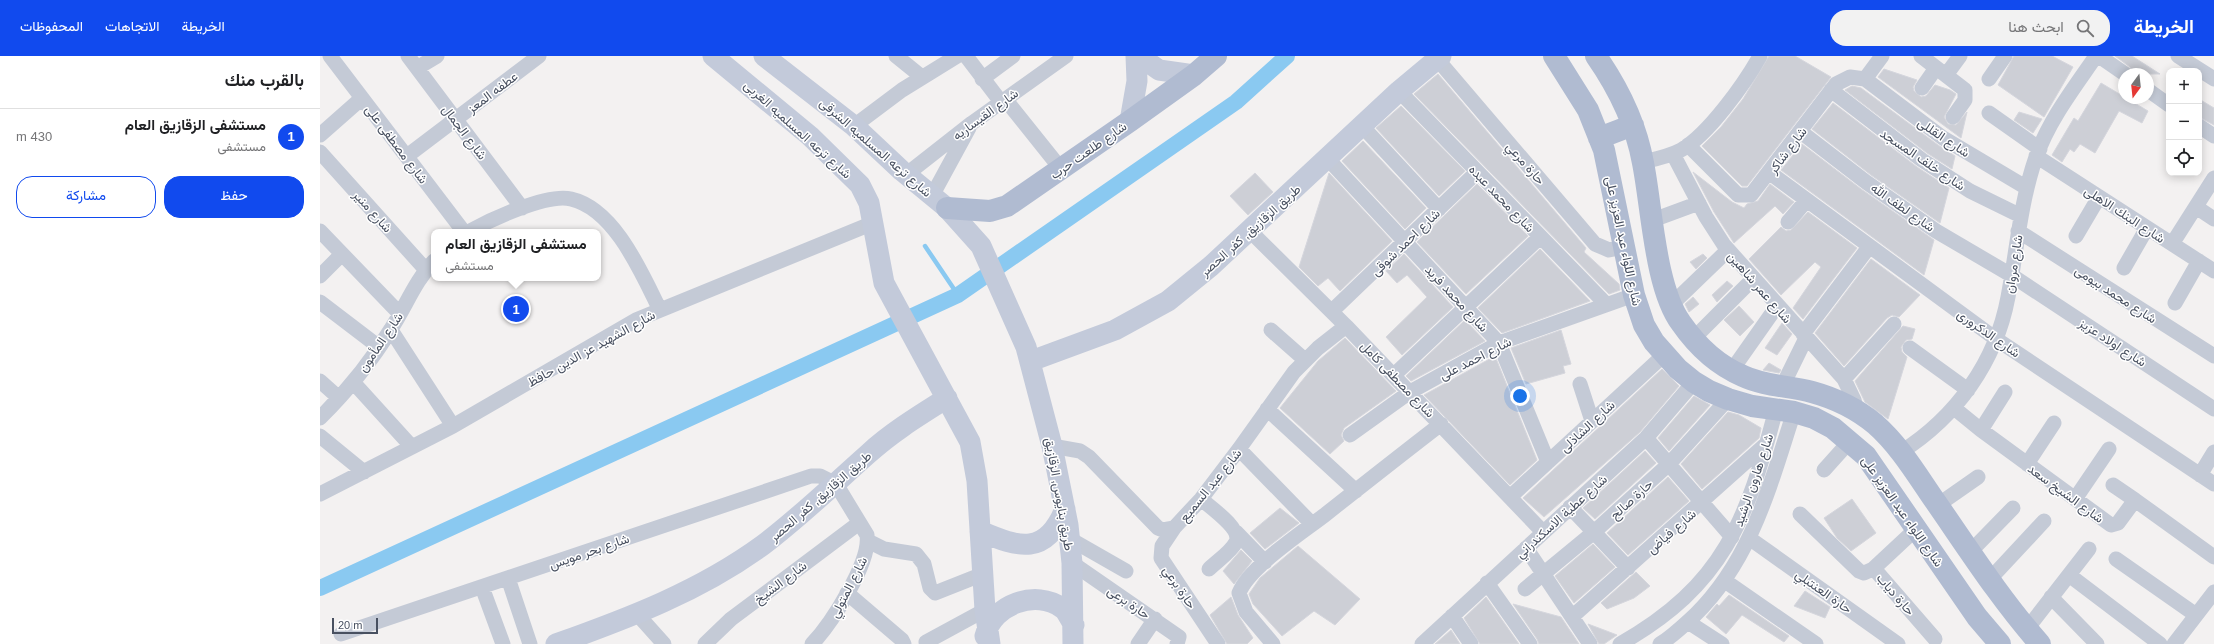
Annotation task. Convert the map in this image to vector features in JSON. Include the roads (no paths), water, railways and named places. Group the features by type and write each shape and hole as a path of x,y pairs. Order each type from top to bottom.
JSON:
{"main road":[{"name":"شارع ترعه المسلميه الغربى","path":"713,56 810,136 860,185 869,203 884,282 943,391"},
{"path":"1130,122 1137,81 1136,56"},
{"path":"1139,56 1159,70 1194,75"},
{"name":"شارع طلعت حرب","path":"940,202 981,211 999,209 1015,202 1130,122 1194,75 1216,56"},
{"name":"شارع اللواء عبد العزيز على","path":"1554,56 1576,88 1599,138 1609,170 1634,295 1644,325 1664,355 1694,382 1728,400 1752,406 1785,410 1814,418 1834,428 1850,441 1866,456 1977,617 2000,644"},
{"path":"1596,56 1623,100 1633,126 1643,162 1664,287 1680,322 1706,353 1744,377 1782,387 1811,392 1835,400 1857,411 1874,424 1901,452 1990,579 2034,636"},
{"name":"شارع ترعه المسلميه الشرقى","path":"769,58 854,126 906,174 940,202 981,246"},
{"name":"طريق الزقازيق, كفر الحصر","path":"1028,354 1115,330 1142,317 1168,301 1192,282 1250,230 1399,91 1439,58"},
{"path":"1599,138 1633,126"},
{"path":"1609,170 1643,162"},
{"name":"طريق بنايوس, الزقازيق","path":"981,246 1028,354 1052,446 1070,539 1074,635"},
{"path":"943,391 970,442 975,462 986,631"},
{"name":"طريق الزقازيق, كفر الحصر","path":"556,644 638,615 680,595 722,572 761,546 799,517 943,391"},
{"path":"980,532 1012,544 1026,546 1040,542 1053,531 1065,509"},
{"path":"986,631 998,614 1013,604 1030,599 1047,600 1063,608 1074,635"}],"street":[{"name":"شارع مصطفى على","path":"330,56 462,229"},
{"path":"412,62 437,56"},
{"name":"عطفه المعز","path":"406,156 456,120 539,56"},
{"path":"896,56 922,77"},
{"path":"854,126 922,77 957,56"},
{"path":"966,56 982,79 1003,100 1061,169"},
{"path":"982,79 1013,56"},
{"name":"شارع القيساريه","path":"906,174 1003,100 1066,56"},
{"path":"1643,162 1673,154 1688,146 1736,92 1760,56"},
{"path":"1865,79 1882,56"},
{"path":"1921,56 1962,87 1966,93 1965,100 1953,117"},
{"path":"1922,88 1960,56"},
{"path":"1989,79 2006,56"},
{"path":"2098,56 2118,69"},
{"name":"شارع مروان","path":"1901,452 1938,425 1954,408 1968,390 1996,339 2008,297 2018,231 2027,188 2038,153 2060,108 2098,56"},
{"path":"2178,56 2214,79"},
{"name":"حارة مرعي","path":"1439,58 1595,244 1609,250 1624,247"},
{"name":"شارع الجمال","path":"412,62 522,208"},
{"name":"شارع شاكر","path":"1688,146 1738,195 1742,196 1755,193 1831,90 1844,78 1855,76 1865,79"},
{"name":"شارع القللى","path":"1865,79 1943,138 2027,188"},
{"name":"شارع خلف المسجد","path":"1831,90 1922,160 1970,191 2021,216"},
{"name":"شارع محمد عبده","path":"1399,91 1606,304"},
{"path":"2154,94 2168,104"},
{"path":"320,136 362,98"},
{"name":"شارع البنك الاهلى","path":"1989,113 2038,153 2099,197 2214,271"},
{"path":"940,202 972,123"},
{"path":"1362,126 1440,209"},
{"path":"2202,128 2214,136"},
{"name":"شارع لطف الله","path":"1801,132 1901,207 1973,254 2011,275"},
{"name":"شارع منير","path":"320,152 430,266"},
{"name":"شارع عمر شاهين","path":"1673,154 1714,232 1753,279 1844,379 1854,400 1857,411"},
{"name":"شارع محمد فريد","path":"1327,158 1499,343 1548,462"},
{"name":"شارع احمد شوقى","path":"1332,311 1477,172"},
{"name":"شارع الدكرورى","path":"1770,174 1996,339 2214,484"},
{"path":"2172,244 2196,207 2212,187"},
{"path":"2076,236 2099,197"},
{"path":"473,229 483,223 522,208 562,198 579,201 589,207 622,238 660,310"},
{"path":"1788,222 1806,201"},
{"path":"1653,220 1699,202"},
{"path":"2196,207 2214,219"},
{"name":"شارع الشهيد عز الدين حافظ","path":"320,494 453,426 614,333 660,310 873,223"},
{"path":"2124,268 2147,228"},
{"name":"شارع مصطفى كامل","path":"1250,230 1332,311 1543,532"},
{"path":"320,231 400,314"},
{"name":"شارع محمد بيومى","path":"2018,231 2214,356"},
{"path":"1394,375 1540,237"},
{"path":"1782,387 1804,336 1869,247"},
{"path":"1671,305 1728,250"},
{"path":"320,276 342,254"},
{"path":"2175,304 2199,262"},
{"name":"شارع المأمون","path":"320,418 353,382 379,347 430,266"},
{"name":"شارع اولاد عزيز","path":"2011,275 2214,409"},
{"path":"1693,339 1753,279"},
{"name":"شارع احمد على","path":"1350,435 1410,392 1499,343 1634,295"},
{"path":"320,302 379,347"},
{"path":"1732,370 1777,306"},
{"path":"1844,379 1894,324"},
{"name":"شارع عبد السميع","path":"1052,446 1080,451 1089,457 1158,528 1163,530 1174,528 1201,499 1305,360 1346,326"},
{"path":"391,330 453,426"},
{"path":"1271,330 1305,360"},
{"path":"1910,348 1968,390"},
{"name":"شارع الشاذلى","path":"1510,497 1664,355"},
{"path":"320,381 339,398"},
{"path":"353,382 412,447"},
{"name":"شارع عطية الاسكندراني","path":"1422,644 1646,438 1694,382"},
{"path":"1580,384 1592,421"},
{"path":"1981,430 2005,392"},
{"name":"حارة صالح","path":"1524,589 1594,532 1669,464 1728,400"},
{"name":"شارع الشيخ سعد","path":"1954,408 1981,430 2108,523 2113,525 2118,523 2134,500"},
{"path":"1267,409 1356,490"},
{"name":"شارع هارون الرشيد","path":"1620,644 1655,624 1690,594 1707,575 1732,537 1747,505 1767,444 1785,410"},
{"name":"شارع هارون الرشيد","path":"1660,644 1688,622 1725,581 1749,538 1761,514 1785,410"},
{"path":"2027,464 2054,423"},
{"path":"1269,643 1246,612 1239,593 1242,585 1253,572 1265,562 1441,424"},
{"path":"320,436 364,472"},
{"path":"1646,438 1732,537"},
{"path":"1824,470 1850,441"},
{"name":"شارع فياض","path":"1573,616 1767,444"},
{"path":"2075,499 2109,449"},
{"path":"1239,450 1312,524"},
{"path":"2200,475 2214,452"},
{"name":"شارع بحر مويس","path":"341,634 811,476 820,476 836,484"},
{"path":"1938,505 1978,477"},
{"name":"شارع المتولي","path":"816,643 847,594 866,552 868,541 867,536 836,484"},
{"path":"2112,485 2214,557"},
{"path":"1201,499 1265,562"},
{"path":"1570,507 1628,568"},
{"path":"1971,551 2013,508"},
{"name":"حارة دياب","path":"1800,514 1859,571 1867,573 1873,569 1935,639"},
{"path":"1990,579 2044,521"},
{"name":"شارع الشيخ","path":"705,644 731,619 859,523"},
{"name":"حارة برعي","path":"1174,528 1162,546 1161,558 1218,644"},
{"path":"1873,569 1917,528"},
{"path":"1210,569 1235,544 1236,532"},
{"name":"حارة العنتبلي","path":"1749,538 1898,644"},
{"path":"1070,539 1126,571"},
{"path":"868,541 884,549 916,554 924,564 930,588 935,593 983,574"},
{"path":"1526,548 1573,616 1590,644"},
{"path":"2034,636 2051,598 2089,549"},
{"path":"2116,559 2196,615"},
{"name":"حارة برعى","path":"1072,563 1155,619 1178,637 1177,644"},
{"path":"2069,575 2160,644"},
{"path":"508,578 530,644"},
{"path":"1725,581 1816,644"},
{"path":"1487,583 1530,644"},
{"path":"482,587 503,644"},
{"path":"2174,644 2214,592"},
{"path":"847,594 902,640 904,644"},
{"path":"2051,598 2097,644"},
{"path":"638,615 664,644"},
{"path":"1452,616 1471,644"},
{"path":"1138,644 1155,619"},
{"path":"1688,622 1722,644"},
{"path":"926,642 986,631"}],"waterway":[{"path":"320,588 958,295 1236,102 1287,56"},
{"path":"925,246 958,295"}],"place":[{"name":"مستشفى الزقازيق العام","path":"516,309"}]}
